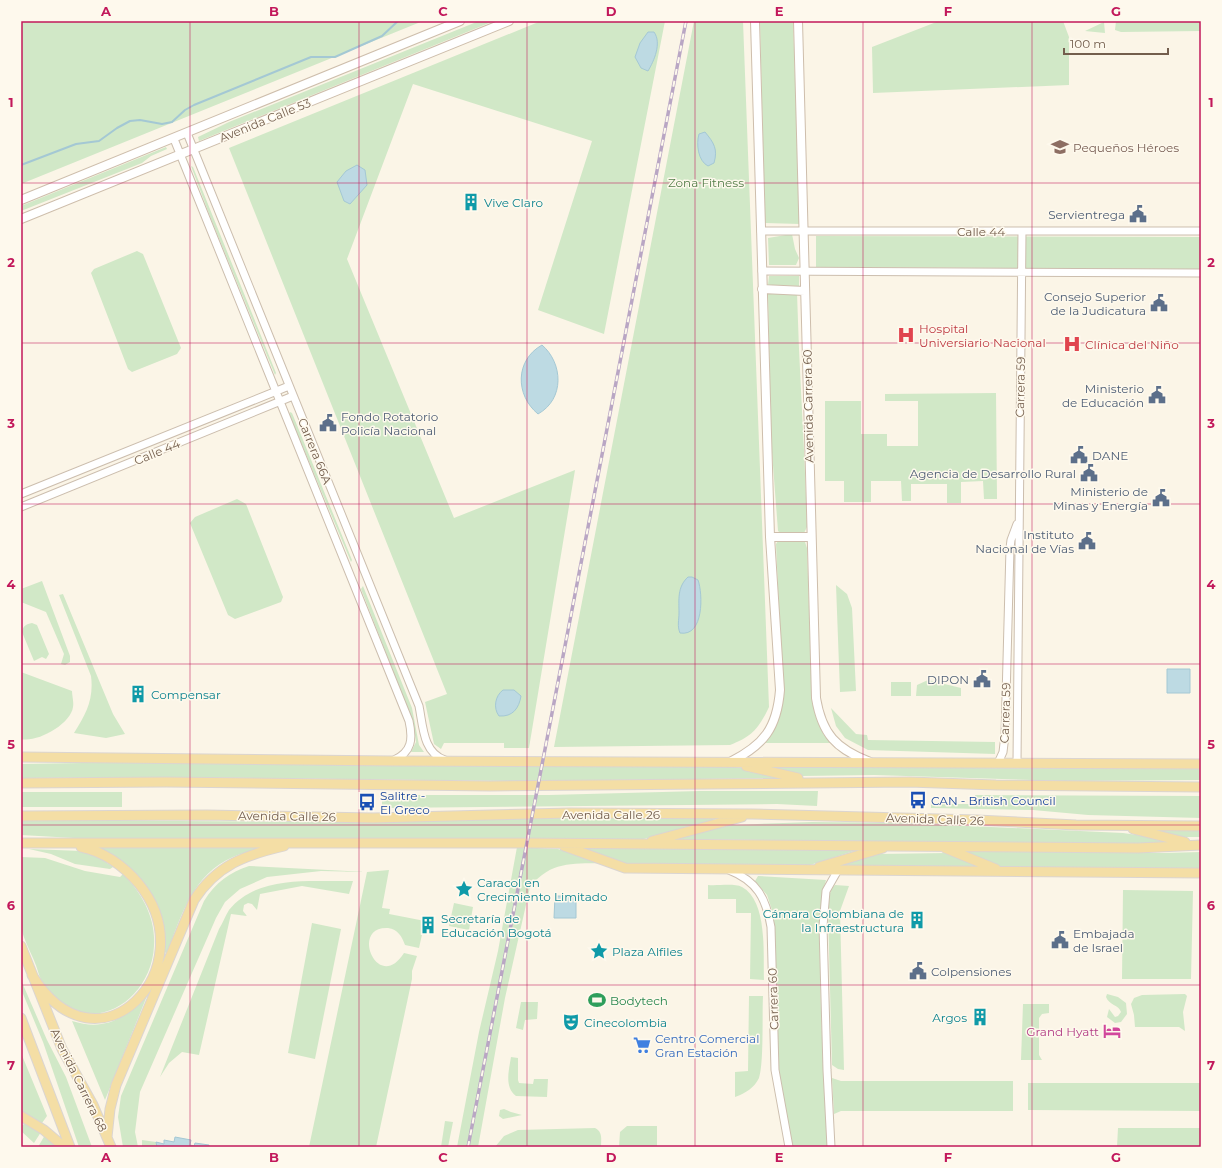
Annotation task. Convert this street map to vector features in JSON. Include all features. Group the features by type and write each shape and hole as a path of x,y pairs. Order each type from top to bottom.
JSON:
{"main road":[{"name":"Avenida Calle 53","path":"21,200 174,139 460,21"},
{"name":"Avenida Calle 53","path":"21,219 509,21"},
{"path":"730,762 750,751 765,738 772,728 779,706 780,690 770,537 755,21"},
{"name":"Avenida Carrera 60","path":"798,21 816,698 819,715 826,731 835,742 858,757 873,763"},
{"path":"762,289 805,291"},
{"path":"770,537 811,537"},
{"path":"21,757 393,761 1201,764"},
{"path":"730,762 811,781"},
{"path":"21,783 166,782 497,786 811,781 1201,787"},
{"name":"Avenida Calle 26","path":"21,816 207,815 373,818 570,813 752,814 1114,826 1201,826"},
{"path":"640,844 752,814"},
{"path":"1114,826 1201,845"},
{"path":"21,843 551,843 1138,848 1201,845"},
{"path":"107,1137 110,1109 116,1085 189,911 202,888 221,870 241,859 263,851 300,843"},
{"path":"551,843 569,847 625,868 1201,873"},
{"path":"32,975 46,995 66,1010 81,1017 105,1018 123,1011 139,999 148,986 160,959 157,917 148,897 135,879 118,863 101,853 64,844"},
{"path":"810,870 893,846"},
{"path":"940,846 1002,871"},
{"name":"Avenida Carrera 68","path":"23,950 62,1049 93,1105 111,1147"},
{"path":"21,1018 70,1147"},
{"path":"21,1116 44,1130 64,1147"}],"street":[{"name":"Carrera 66A","path":"187,133 418,706 427,745 436,756 449,761"},
{"name":"Carrera 66A","path":"174,139 409,721 412,735 410,747 400,758 393,761"},
{"name":"Calle 44","path":"761,231 1201,231"},
{"name":"Carrera 59","path":"1017,763 1020,613 1018,520 1022,231"},
{"path":"762,271 1201,273"},
{"name":"Calle 44","path":"21,494 289,386"},
{"name":"Calle 44","path":"21,507 293,396"},
{"name":"Carrera 59","path":"998,763 1003,752 1005,735 1010,548 1011,540 1018,520"},
{"name":"Carrera 60","path":"727,869 746,879 757,889 763,897 768,910 771,927 775,1070 789,1147"},
{"path":"831,1147 826,1062 823,926 826,891 838,870"}],"green space":[{"path":"21,21 423,21 21,184"},
{"path":"479,21 494,21 199,141 198,137 229,122"},
{"path":"541,21 665,21 604,334 538,310 592,141 413,84 347,259 454,518 575,470 529,748 504,748 504,743 444,743 441,749 434,744 425,702 447,694 229,148"},
{"name":"Zona Fitness","path":"694,21 743,21 769,707 762,721 754,731 744,739 730,745 554,747"},
{"path":"760,21 793,21 800,224 765,223"},
{"path":"939,21 1063,21 1069,37 1069,85 873,93 872,47"},
{"path":"1116,21 1201,21 1201,31 1121,32 1115,30"},
{"path":"1104,22 1105,33 1085,31"},
{"path":"166,147 167,149 151,156 142,163 21,211 21,206"},
{"path":"191,166 193,167 276,373 275,375 211,219"},
{"path":"792,234 795,249 799,258 796,265 769,265 768,238"},
{"path":"816,236 1201,237 1201,269 816,267"},
{"path":"137,251 143,254 181,348 177,354 132,372 128,369 91,273 94,269"},
{"path":"769,276 799,276 799,286 768,285"},
{"path":"768,293 797,293 807,527 804,533 782,534 778,531 771,439"},
{"path":"996,393 997,499 984,499 983,481 961,482 961,503 947,503 947,484 911,484 911,501 902,501 901,481 871,481 871,502 844,502 844,481 825,481 825,401 861,401 861,434 887,434 887,446 918,446 918,401 885,401 885,394"},
{"path":"290,412 292,413 352,560 351,562 289,414"},
{"path":"237,499 246,504 283,597 281,602 235,619 228,615 190,523 195,517"},
{"path":"800,540 805,542 807,548 812,696 819,725 824,735 832,743 765,743 776,725 783,698 776,544 778,541"},
{"path":"42,581 70,656 70,662 65,665 61,664 64,654 46,612 21,602 21,589"},
{"path":"836,585 847,594 852,608 856,691 840,692"},
{"path":"363,586 412,708 419,745 424,752 411,752 416,742 413,722 361,589"},
{"path":"63,594 113,714 125,734 106,738 74,733 88,706 92,684 91,676 59,595"},
{"path":"32,623 37,625 49,654 46,659 42,657 34,661 22,632 25,626"},
{"path":"21,672 72,691 73,707 66,720 52,731 36,738 21,739"},
{"path":"928,680 961,688 961,696 916,696 917,685"},
{"path":"891,682 911,682 911,696 891,696"},
{"path":"831,708 856,734 867,735 868,740 995,742 995,754 868,750 845,738 836,726"},
{"path":"144,762 733,767 756,770 778,778 517,781 162,777 21,778 21,764"},
{"path":"772,767 1201,769 1201,780 1064,781 874,775 802,776"},
{"path":"700,791 818,791 817,806 777,804 382,808 382,795 549,795"},
{"path":"21,792 122,792 122,807 21,807"},
{"path":"975,795 1201,796 1201,818 1088,815 1033,810 931,808 931,804 975,804"},
{"path":"617,817 723,817 644,839 621,840 74,838 21,835 21,820 333,822"},
{"path":"812,822 906,823 1123,833 1151,837 1166,844 675,839 731,825"},
{"path":"1151,829 1201,829 1201,837 1177,837"},
{"path":"268,846 233,857 219,864 208,874 198,885 183,911 167,953 163,952 164,928 161,915 149,890 131,869 120,860 97,847"},
{"path":"517,847 558,849 601,863 571,864 554,868 546,872 530,887 505,998 478,1147 457,1147 479,1032 498,951"},
{"path":"583,847 629,849 860,849 810,865 623,864"},
{"path":"29,849 82,851 95,855 113,867 110,869 75,864 51,854"},
{"path":"961,850 1164,853 1201,852 1201,868 1003,868"},
{"path":"948,853 981,867 839,865 878,854"},
{"path":"21,857 45,858 85,871 120,877 123,874 142,898 153,926 154,946 151,965 143,981 133,995 119,1006 104,1012 87,1014 71,1009 55,997 44,985 25,941 21,926"},
{"path":"249,866 367,872 321,871 267,877 240,889 225,902 216,918 140,1092 135,1132 138,1147 123,1147 118,1117 121,1096 204,901 213,889 229,875"},
{"path":"389,870 382,908 390,909 389,914 425,921 419,948 405,945 399,934 388,928 376,930 370,937 369,946 377,963 385,966 394,964 404,953 417,956 412,971 412,979 376,1147 309,1147 367,872"},
{"path":"758,876 826,880 820,914 820,993 828,1147 793,1147 782,1102 778,1073 774,916 767,895 755,881"},
{"path":"303,881 353,881 349,894 302,886 260,894 257,910 252,904 248,903 244,905 243,911 247,916 231,914 199,1055 182,1052 169,1063 160,1077 219,929 229,910 241,898 255,890 270,885"},
{"path":"708,885 730,885 742,887 750,894 756,904 762,929 764,980 750,979 751,913 736,913 736,899 708,899"},
{"path":"835,885 849,886 840,911 844,1070 838,1069 832,1065 828,912 831,890"},
{"path":"1123,890 1193,891 1191,979 1122,979"},
{"path":"454,903 473,907 469,930 449,926"},
{"path":"312,923 341,929 315,1059 288,1053"},
{"path":"21,980 47,1040 66,1077 92,1147 79,1147 43,1042 21,989"},
{"path":"149,991 105,1100 72,1021 96,1025 115,1020 133,1008"},
{"path":"1107,994 1118,997 1126,1003 1127,1014 1121,1022 1115,1023 1107,1017 1109,1009 1115,1017 1121,1012 1107,1000"},
{"path":"1185,994 1187,996 1183,1012 1185,1031 1179,1027 1135,1027 1131,1004 1134,998 1142,995"},
{"path":"749,996 763,996 761,1071 757,1082 752,1087 746,1092 735,1097 735,1072 748,1071"},
{"path":"521,1002 538,1002 537,1019 525,1020 523,1030 516,1028"},
{"path":"1023,1004 1049,1004 1049,1013 1042,1014 1039,1018 1039,1055 1042,1060 1021,1060"},
{"path":"21,1053 47,1116 42,1123 21,1112"},
{"path":"511,1057 518,1058 519,1083 533,1084 534,1079 548,1079 547,1097 516,1096 512,1092 508,1078"},
{"path":"832,1078 841,1081 1013,1081 1013,1111 841,1111 834,1114"},
{"path":"1028,1083 1201,1083 1201,1111 1028,1110"},
{"path":"504,1109 522,1115 503,1119 499,1116 500,1110"},
{"path":"445,1121 453,1122 448,1147 441,1147"},
{"path":"25,1124 41,1132 34,1143 21,1131 21,1125"},
{"path":"627,1126 657,1126 657,1147 619,1147 620,1132"},
{"path":"595,1128 600,1134 601,1147 495,1147 504,1136 518,1130"},
{"path":"1118,1128 1201,1128 1200,1147 1117,1147"},
{"path":"45,1135 58,1147 38,1147"},
{"path":"142,1140 156,1142 157,1147 142,1147"}],"water":[{"path":"648,32 654,32 657,47 655,57 648,71 641,68 635,57 640,43"},
{"path":"705,132 713,143 716,154 714,163 708,166 702,160 698,147 699,134"},
{"path":"357,165 365,170 367,185 350,204 344,201 337,182 346,171"},
{"path":"542,345 554,361 558,381 557,390 553,399 547,407 538,414 530,406 525,397 521,378 527,359 533,351"},
{"path":"688,577 698,580 700,586 700,613 698,622 694,628 688,632 680,633 678,625 679,594 684,581"},
{"path":"1167,669 1190,669 1190,693 1167,693"},
{"path":"503,690 514,690 521,696 517,708 512,713 499,716 496,709 496,702 498,695"},
{"path":"555,896 576,896 576,918 554,918"},
{"path":"175,1137 191,1140 190,1145 194,1146 195,1143 209,1145 209,1147 157,1147 156,1142 164,1144 164,1140 174,1142"}],"waterway":[{"path":"21,165 76,144 99,141 130,121 140,120 162,124 172,122 185,110 194,105 311,57 335,57 382,36 398,21"}],"railway":[{"path":"468,1147 686,21"}],"place":[{"name":"Pequeños Héroes","path":"1060,147"},
{"name":"Vive Claro","path":"471,202"},
{"name":"Servientrega","path":"1138,214"},
{"name":"Consejo Superior de la Judicatura","path":"1159,303"},
{"name":"Hospital Universiario Nacional","path":"906,335"},
{"name":"Clínica del Niño","path":"1072,344"},
{"name":"Ministerio de Educación","path":"1157,395"},
{"name":"Fondo Rotatorio Policía Nacional","path":"328,423"},
{"name":"DANE","path":"1079,455"},
{"name":"Agencia de Desarrollo Rural","path":"1089,473"},
{"name":"Ministerio de Minas y Energía","path":"1161,498"},
{"name":"Instituto Nacional de Vías","path":"1087,541"},
{"name":"DIPON","path":"982,679"},
{"name":"Compensar","path":"138,694"},
{"name":"CAN - British Council","path":"918,800"},
{"name":"Salitre - El Greco","path":"367,802"},
{"name":"Caracol en Crecimiento Limitado","path":"464,889"},
{"name":"Cámara Colombiana de la Infraestructura","path":"917,920"},
{"name":"Secretaría de Educación Bogotá","path":"428,925"},
{"name":"Embajada de Israel","path":"1060,940"},
{"name":"Plaza Alfiles","path":"599,951"},
{"name":"Colpensiones","path":"918,971"},
{"name":"Bodytech","path":"597,1000"},
{"name":"Argos","path":"980,1017"},
{"name":"Cinecolombia","path":"571,1022"},
{"name":"Grand Hyatt","path":"1112,1031"},
{"name":"Centro Comercial Gran Estación","path":"642,1045"}]}
